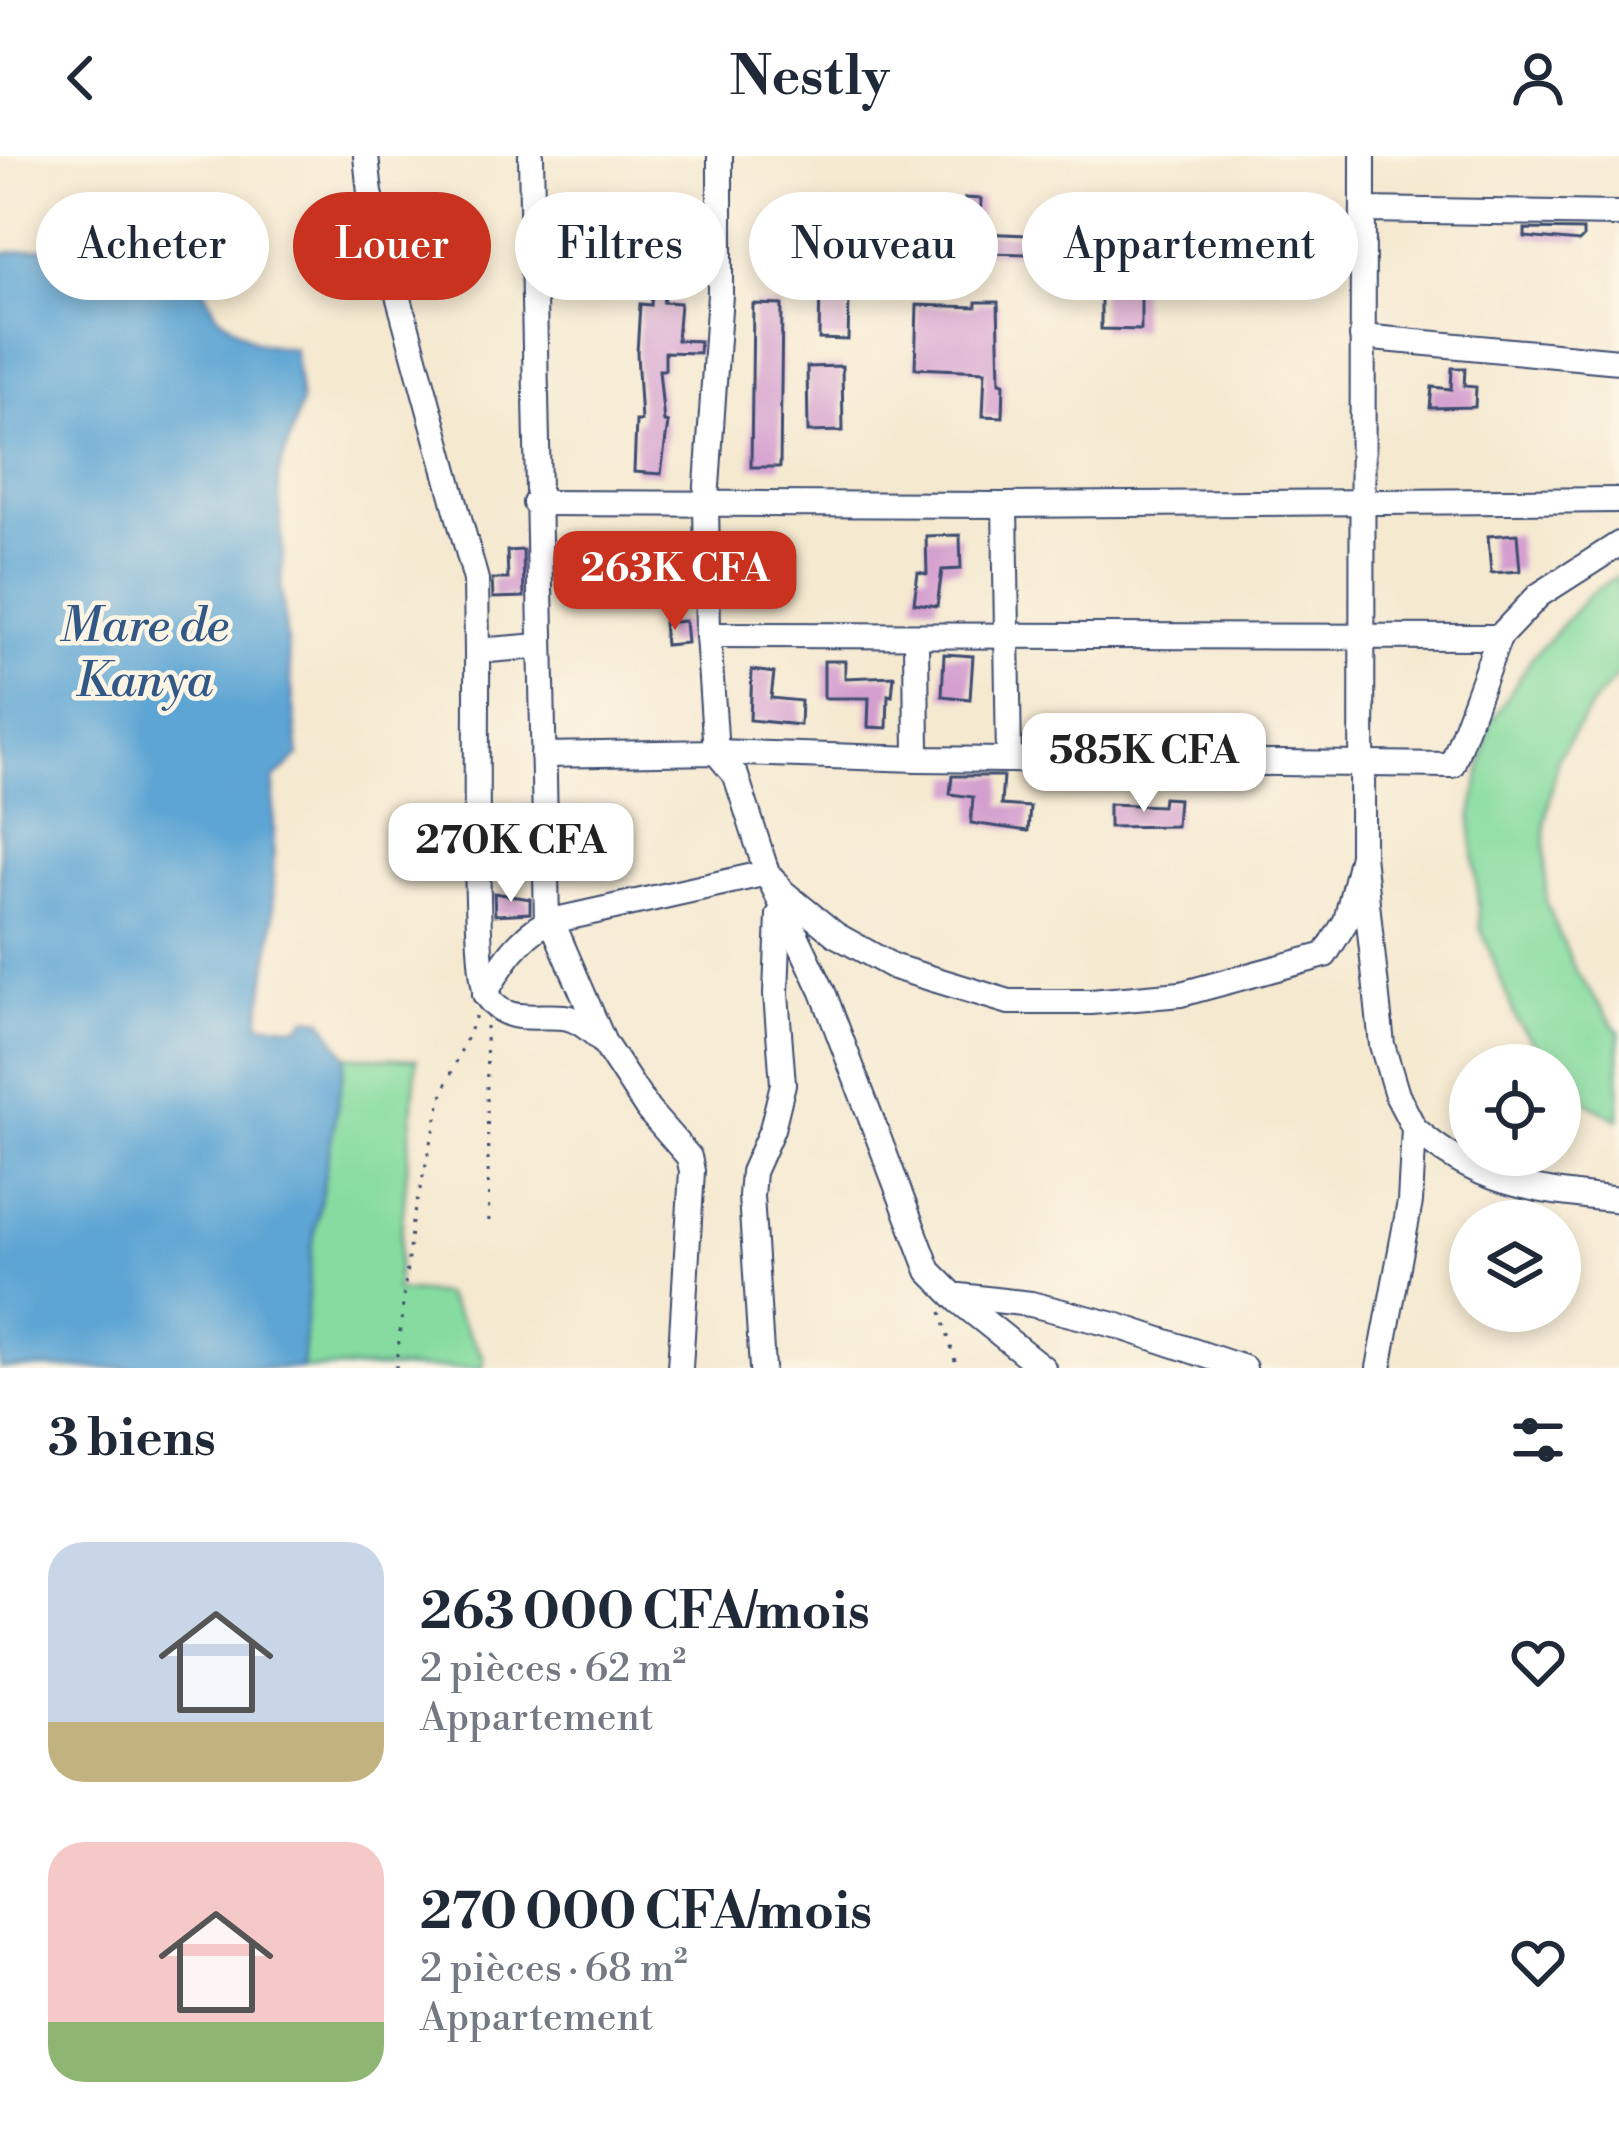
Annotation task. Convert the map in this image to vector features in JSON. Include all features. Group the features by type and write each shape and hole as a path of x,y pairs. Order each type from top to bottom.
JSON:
{"street":[{"path":"366,156 370,193 476,580 479,939 484,994 502,1012 523,1018 576,1020 604,1043"},
{"path":"531,156 548,922 572,963 604,1043 648,1111 688,1157 692,1171 680,1368"},
{"path":"720,156 720,294 706,501 716,752 736,776 778,901 823,992 938,1281 1043,1368"},
{"path":"1363,156 1362,855 1382,1046 1397,1095 1414,1128 1449,1156"},
{"path":"1363,210 1619,214"},
{"path":"1362,337 1619,362"},
{"path":"536,503 1619,500"},
{"path":"1005,505 1010,760"},
{"path":"542,755 716,752 1452,765 1499,637 1539,595 1619,544"},
{"path":"708,635 1499,637"},
{"path":"916,636 917,759"},
{"path":"477,651 539,646"},
{"path":"767,873 836,935 894,967 1009,1002 1037,1004 1181,994 1325,956 1346,921 1362,855"},
{"path":"484,994 502,961 530,932 548,922 767,873"},
{"path":"761,1368 752,1196 753,1172 772,1129 783,1084 776,994 782,935 778,901"},
{"path":"1379,1368 1410,1202 1414,1128"},
{"path":"1410,1202 1429,1174 1449,1169"},
{"path":"1485,1176 1508,1184 1619,1200"},
{"path":"938,1281 967,1299 1031,1304 1118,1326 1244,1368"}],"path":[{"path":"484,994 489,1228"},
{"path":"396,1368 412,1222 443,1093 484,994"},
{"path":"938,1281 957,1368"}],"green space":[{"path":"1619,575 1619,674 1558,757 1545,822 1546,903 1575,970 1619,1032 1619,1120 1581,1097 1581,1044 1535,1044 1517,1022 1480,926 1471,820 1490,724 1532,658 1591,593"},
{"path":"346,1056 417,1059 396,1290 444,1294 484,1357 483,1368 302,1368 312,1247"}],"water":[{"name":"Mare de Kanya","path":"36,249 36,300 210,300 217,314 255,342 294,349 301,403 278,477 281,587 299,756 274,779 273,929 259,1023 298,1027 308,1017 322,1019 346,1056 312,1247 302,1368 0,1368 0,254"}],"building":[{"path":"1525,229 1583,230 1583,238 1579,242 1525,237"},
{"path":"998,234 1022,235 1022,254 998,253"},
{"path":"652,300 680,303 677,340 700,341 699,353 665,352 665,370 659,370 664,422 668,423 661,474 634,472 636,421 641,421 640,304 651,305"},
{"path":"820,300 849,300 848,340 819,339"},
{"path":"1101,300 1141,300 1141,330 1101,329"},
{"path":"976,302 998,302 1003,417 983,416 985,371 915,368 917,305 976,307"},
{"path":"753,304 782,305 780,467 751,467"},
{"path":"842,366 843,431 808,432 807,367"},
{"path":"1452,368 1465,368 1464,386 1476,387 1475,407 1430,408 1432,387 1451,389"},
{"path":"1517,534 1520,571 1491,573 1488,536"},
{"path":"960,535 961,569 942,570 937,606 914,603 918,572 927,574 926,536"},
{"path":"523,550 524,597 493,598 492,579 508,579 507,551"},
{"path":"685,621 687,643 665,645 663,623"},
{"path":"944,654 973,656 970,699 942,696"},
{"path":"824,661 845,661 845,678 894,676 887,728 868,727 869,698 824,698"},
{"path":"752,670 774,673 771,698 801,701 800,725 750,720"},
{"path":"952,776 1003,776 1001,805 1030,807 1028,831 971,823 973,797 950,794"},
{"path":"1163,798 1178,799 1176,826 1109,827 1109,804 1162,806"},
{"path":"494,893 530,899 530,913 495,915"}]}
